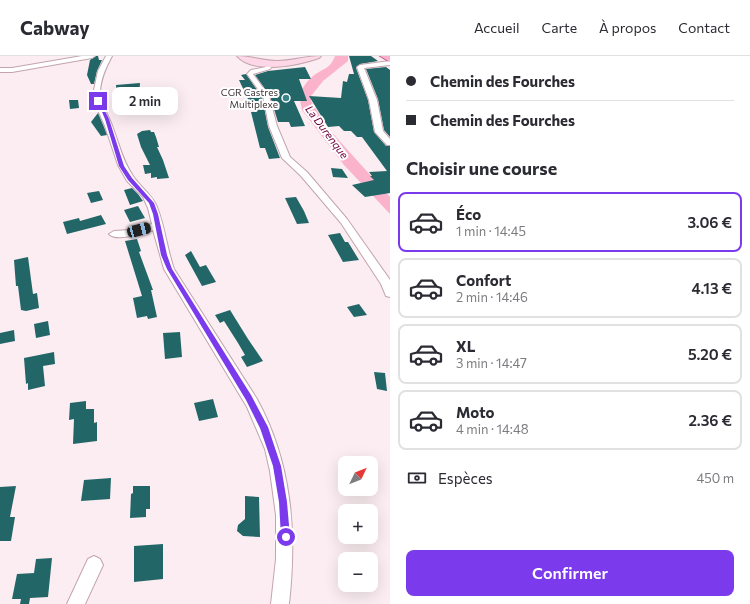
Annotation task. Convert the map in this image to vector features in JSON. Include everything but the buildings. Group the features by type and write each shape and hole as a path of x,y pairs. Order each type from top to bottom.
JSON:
{"main road":[{"path":"386,56 390,59"}],"street":[{"path":"0,70 14,70 92,56"},
{"path":"109,56 101,71 97,90 98,101 107,119 122,166 130,179 149,200 158,226 164,255 170,269 249,398 264,427 271,446 277,466 285,519 284,571 280,604"},
{"path":"242,56 255,62 270,64 316,56"},
{"path":"390,63 360,67 373,100 379,132 390,143"},
{"path":"270,64 268,68 253,71 250,74 266,96 274,126 286,158 304,174 344,221 386,283 390,293"},
{"path":"114,234 129,233 158,226"},
{"path":"76,604 94,565"}],"water":[{"name":"La Durenque","path":"335,56 348,56 348,61 323,81 311,96 311,101 327,127 390,197 390,214 344,165 302,110 299,95 303,88 312,77 331,64"}],"place":[{"name":"CGR Castres Multiplexe","path":"286,98"}],"route":[{"path":"98,101 107,119 117,153 125,172 147,196 151,203 158,226 162,249 170,269 179,286 249,398 264,427 277,466 281,485 286,537"}]}
